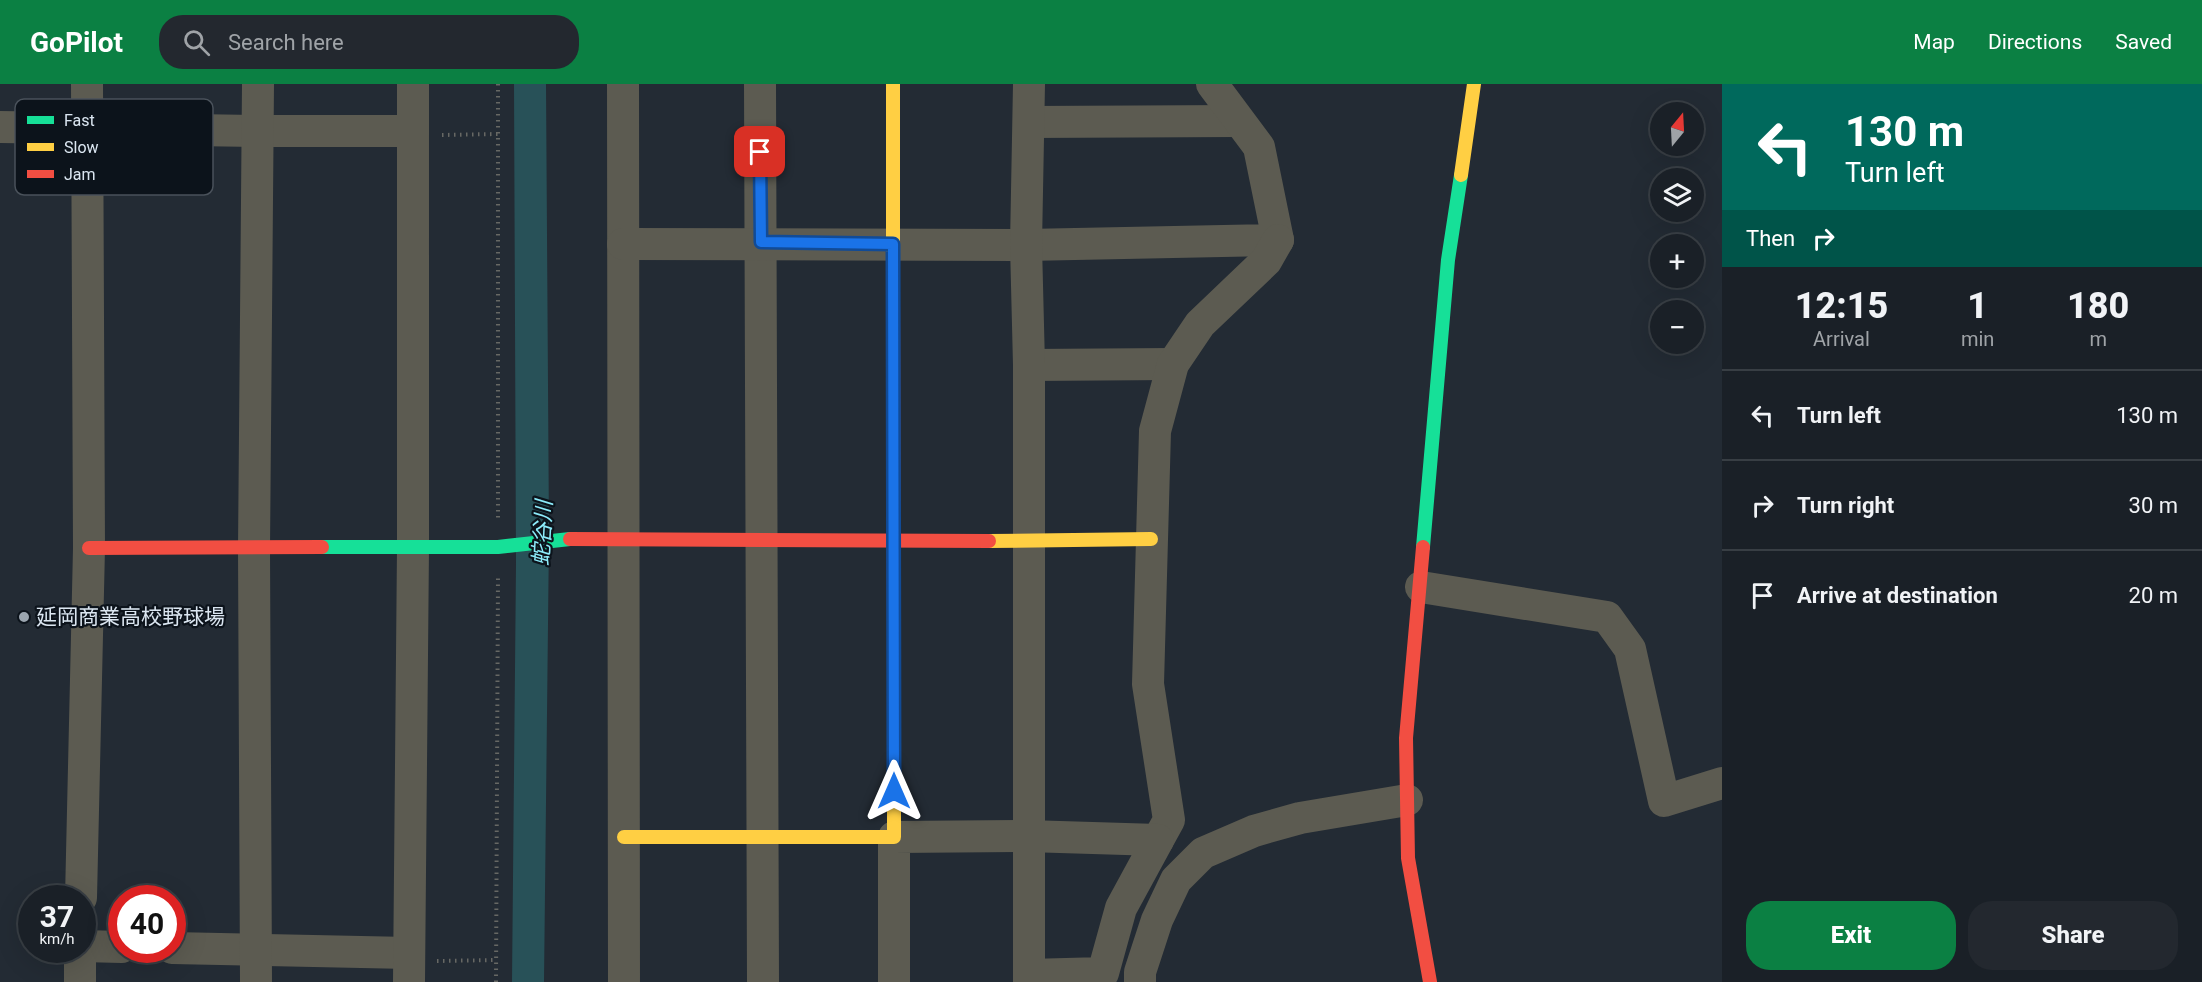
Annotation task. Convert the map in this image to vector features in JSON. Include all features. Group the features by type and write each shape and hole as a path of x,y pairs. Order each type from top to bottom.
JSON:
{"street":[{"path":"87,84 87,99"},
{"path":"256,982 254,549 258,84"},
{"path":"186,948 257,950 409,966 413,547 413,84"},
{"path":"623,84 624,982"},
{"path":"760,84 760,540 764,982"},
{"path":"893,84 894,982"},
{"path":"1029,84 1026,245 1029,365 1027,836 1029,979 1103,973 1121,908 1169,820 1148,684 1155,431 1173,364 1200,324 1266,261 1278,240 1259,147 1212,84"},
{"path":"1431,982 1408,858 1406,738 1448,260 1474,84"},
{"path":"1029,122 1238,121"},
{"path":"0,127 15,127"},
{"path":"213,130 412,133"},
{"path":"81,885 89,548 88,195"},
{"path":"623,244 761,242 1026,245 1278,240"},
{"path":"1029,365 1173,364"},
{"path":"89,548 498,547 557,539 894,542 1151,539"},
{"path":"1421,587 1608,617 1630,649 1664,801 1722,783"},
{"path":"1140,982 1140,972 1157,920 1176,880 1203,853 1254,831 1300,818 1407,800"},
{"path":"624,837 1027,836 1158,840"},
{"path":"80,982 81,963"}],"path":[{"path":"496,982 498,84"},
{"path":"412,133 498,134"},
{"path":"409,966 497,960"}],"water":[{"name":"蛇谷川","path":"514,84 546,84 549,535 544,982 512,982 516,564"}],"traffic: fast":[{"path":"1423,547 1448,260 1461,175"},
{"path":"322,547 498,547 570,539"}],"traffic: slow":[{"path":"893,84 893,296"},
{"path":"1461,175 1474,84"},
{"path":"989,541 1151,539"},
{"path":"624,837 894,837 894,633"}],"traffic: jam":[{"path":"893,296 894,633"},
{"path":"570,539 989,541"},
{"path":"89,548 322,547"},
{"path":"1423,547 1406,738 1408,858 1430,982"}],"place":[{"name":"延岡商業高校野球場","path":"24,617"}],"route":[{"path":"760,152 761,242 893,244 894,791"}]}
